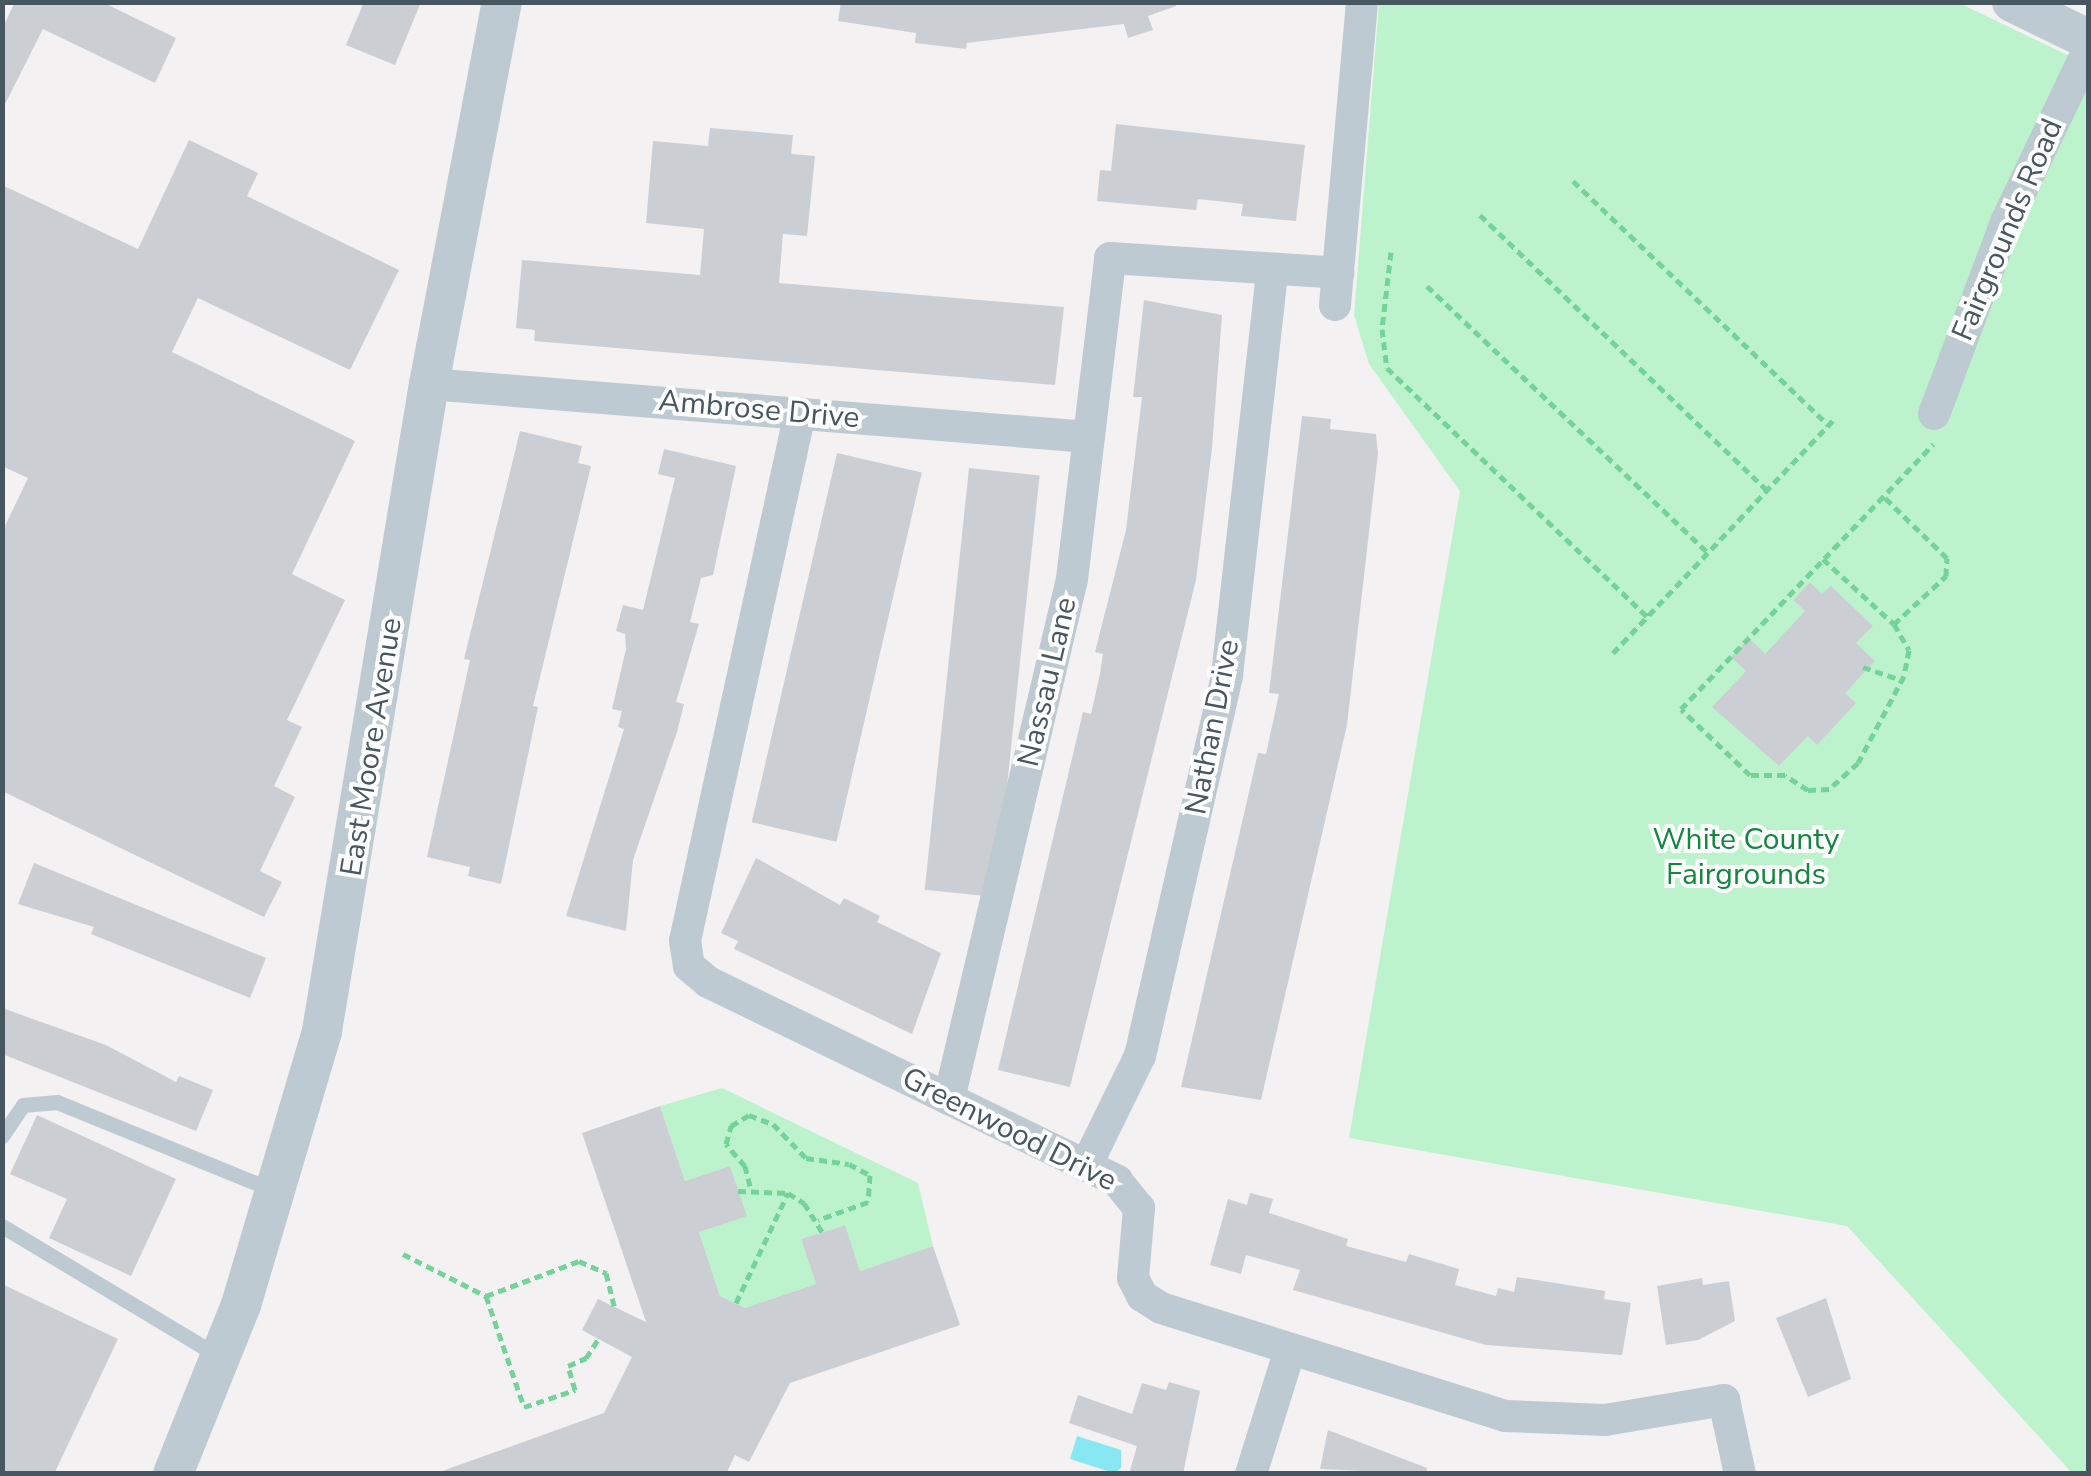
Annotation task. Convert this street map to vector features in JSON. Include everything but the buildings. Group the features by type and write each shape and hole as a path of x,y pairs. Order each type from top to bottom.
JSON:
{"street":[{"name":"East Moore Avenue","path":"172,1474 221,1357 279,1192 326,1012 428,384 502,2"},
{"path":"1272,272 1337,289 1362,2"},
{"path":"2012,2 2088,39"},
{"name":"Fairgrounds Road","path":"1940,422 2007,220 2088,50"},
{"name":"Nassau Lane","path":"949,1099 1072,579 1110,258 1272,272"},
{"name":"Nathan Drive","path":"1086,1166 1140,1056 1228,675 1272,272"},
{"name":"Ambrose Drive","path":"428,384 1089,437"},
{"name":"Greenwood Drive","path":"800,413 685,940 689,966 708,982 1117,1181 1139,1208 1133,1278 1142,1296 1289,1352 1505,1416 1606,1420 1724,1400 1740,1474"},
{"path":"1252,1474 1289,1352"}],"lane":[{"path":"2,1136 22,1105 57,1102 279,1192"},
{"path":"2,1226 221,1357"}],"path":[{"path":"1573,181 1831,422 1613,653"},
{"path":"1480,215 1767,490"},
{"path":"1391,252 1382,329 1387,368 1648,616"},
{"path":"1428,286 1708,553"},
{"path":"1823,559 1894,624 1909,650 1901,680 1849,775 1818,790 1785,774 1750,775 1681,708 1883,496 1940,422"},
{"path":"1883,496 1951,567 1894,624"},
{"path":"1863,667 1901,680"},
{"path":"750,1186 744,1166 726,1144 731,1126 749,1116 773,1124 806,1158 849,1164 870,1175 868,1202 818,1220"},
{"path":"738,1190 750,1186 788,1193 818,1220 822,1232"},
{"path":"736,1304 788,1193"},
{"path":"403,1254 486,1296 524,1407 576,1390 568,1366 586,1358 598,1338"},
{"path":"486,1296 578,1261 606,1273 616,1294 614,1306"}],"green space":[{"name":"White County Fairgrounds","path":"1379,3 1959,3 2088,65 2088,1473 2072,1473 1847,1226 1349,1138 1460,491 1369,364 1354,315"},
{"path":"722,1088 918,1183 933,1246 860,1271 844,1225 801,1239 816,1284 745,1308 720,1296 699,1232 746,1215 730,1166 685,1181 660,1106"}],"water":[{"path":"1077,1436 1121,1450 1121,1468 1114,1473 1070,1459"}]}
